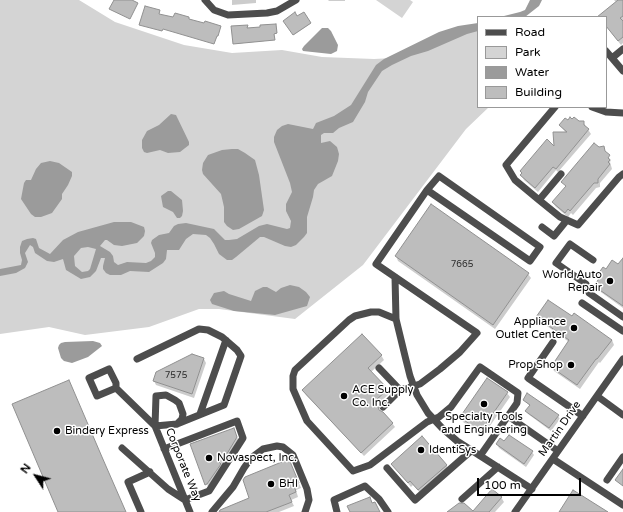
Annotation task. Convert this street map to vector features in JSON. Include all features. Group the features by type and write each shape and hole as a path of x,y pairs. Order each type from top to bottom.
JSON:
{"street":[{"path":"205,0 214,10 228,15 277,11 296,0"},
{"path":"612,58 623,49"},
{"path":"607,52 623,71"},
{"path":"554,108 506,165 515,180 560,217 578,225 623,174"},
{"path":"595,108 606,112 623,113"},
{"path":"539,200 561,174"},
{"path":"383,407 400,390 420,384 444,366 460,352 476,333 376,264 427,190 439,176 540,247 530,261 427,190"},
{"path":"542,227 554,236 567,220"},
{"path":"593,260 570,244 556,263 586,284 590,293 623,317"},
{"path":"395,277 396,320 406,363 417,395 433,419 457,441 532,489"},
{"path":"582,303 623,331"},
{"path":"396,320 379,312 371,312 355,316 295,370 292,389 307,421 353,471 370,465 427,422 439,417 451,407 480,367 518,393 517,403 480,456"},
{"path":"116,388 155,426 177,424 224,405 240,356 237,350 226,340 208,330 199,329 137,359"},
{"path":"200,414 226,340"},
{"path":"553,342 528,378 583,416"},
{"name":"Martin Drive","path":"515,512 623,359"},
{"path":"379,368 400,390"},
{"path":"155,426 156,396 161,395 171,397 179,404 183,414 182,419 177,424"},
{"path":"597,396 623,415"},
{"path":"508,416 558,451"},
{"path":"122,448 168,489 185,500 209,491 243,438 237,421 164,449"},
{"name":"Corporate Way","path":"155,426 190,512"},
{"path":"212,512 233,487 251,458 264,449 277,446 283,447 293,455 307,489 309,500 305,512"},
{"path":"387,468 414,500 472,450"},
{"path":"607,480 623,456"},
{"path":"553,459 623,505"},
{"path":"462,498 498,467"},
{"path":"141,512 128,482 150,472"},
{"path":"337,512 334,500 365,486 379,499 388,512"}],"green space":[{"path":"0,0 79,0 115,22 184,45 232,53 282,50 322,57 374,59 393,58 477,27 477,108 488,108 466,129 363,265 295,319 219,309 199,309 149,327 85,335 49,327 0,334"},
{"path":"376,0 410,0 413,2 402,18"}],"water":[{"path":"530,0 542,0 539,6 526,16 504,16 520,12 525,10"},
{"path":"477,23 477,31 467,34 428,51 411,56 382,71 368,92 365,102 353,122 339,128 333,133 324,133 321,135 321,143 330,141 337,147 339,154 338,161 332,176 318,184 314,190 307,217 307,233 296,245 291,247 285,246 264,237 260,237 232,260 227,260 219,254 210,238 206,235 193,234 186,239 179,250 167,250 166,259 163,263 149,272 130,271 121,275 110,275 103,269 105,258 101,258 96,271 90,277 81,279 66,270 63,259 54,262 47,261 35,253 33,247 30,245 25,253 28,262 25,268 16,273 0,276 0,269 21,265 22,260 20,247 22,241 33,238 36,239 39,248 50,254 63,240 78,232 114,222 131,222 144,227 145,231 144,236 137,243 122,246 114,245 105,240 100,246 110,252 113,256 114,262 118,265 127,262 146,263 151,261 155,257 151,243 152,240 159,235 169,233 174,226 178,224 186,223 214,229 225,240 237,239 259,226 267,224 287,229 290,228 291,221 286,211 286,204 292,192 274,142 274,137 277,130 288,124 313,129 316,123 334,116 351,105 376,65 384,59 439,32 458,26","holes":["88,247 96,249 90,269 82,272 75,266 74,256 81,248"]},
{"path":"322,28 328,28 331,31 338,45 337,51 331,54 303,51 302,49 304,46"},
{"path":"171,114 176,115 189,145 180,152 168,153 160,150 147,153 144,152 142,148 142,140 147,131 159,125"},
{"path":"238,149 255,160 259,175 264,210 262,216 239,229 233,230 224,222 224,207 221,194 203,174 202,170 203,163 208,155 222,150"},
{"path":"50,161 59,163 72,172 72,176 62,194 62,199 52,213 41,217 35,217 31,214 21,199 24,183 26,180 31,180 36,169 41,163"},
{"path":"168,191 171,191 182,200 183,211 180,218 177,218 173,212 163,207 161,196"},
{"path":"290,285 299,287 306,292 310,297 307,306 275,315 234,311 212,304 210,300 214,293 224,291 251,301 255,291 263,287 267,287 276,292 281,288"},
{"path":"93,341 100,343 102,346 88,357 72,363 64,361 61,358 58,348 61,343"}],"building":[{"path":"114,0 132,0 138,3 130,19 109,9"},
{"path":"618,0 623,0 623,16 620,18 623,21 623,37 618,41 607,27 607,16 598,16"},
{"path":"145,6 160,10 159,14 173,17 175,13 189,17 189,19 204,23 205,21 221,26 218,36 214,44 163,29 162,31 139,25"},
{"path":"295,12 297,16 304,12 311,23 293,35 283,21"},
{"path":"276,24 277,33 274,34 275,40 233,44 231,26 248,25 247,28"},
{"path":"570,117 572,119 574,117 579,121 584,121 584,125 589,129 556,169 553,167 535,188 520,175 522,173 520,171 547,139 554,146 553,132 567,132 559,125 565,118 568,120"},
{"path":"594,143 599,147 604,146 605,151 610,155 608,158 610,160 608,162 610,164 598,179 598,183 594,183 570,211 568,209 565,213 552,202 566,186 561,182"},
{"path":"431,204 529,273 493,325 395,256"},
{"name":"World Auto Repair","path":"623,258 623,306 594,286 600,277 598,274 603,267 606,269 612,260 618,264"},
{"name":"Appliance Outlet Center","path":"548,300 572,316 574,313 612,340 577,385 551,367 569,340 536,317"},
{"name":"ACE Supply Co. Inc.","path":"362,334 382,355 368,368 388,389 374,402 378,406 379,410 383,412 393,423 361,453 302,390"},
{"path":"192,354 204,358 192,394 153,381 156,372"},
{"name":"Specialty Tools and Engineering","path":"487,378 508,392 480,432 460,417"},
{"name":"Bindery Express","path":"69,380 126,512 58,512 12,404"},
{"path":"527,393 559,415 549,428 525,411 530,405 523,400"},
{"name":"Novaspect, Inc.","path":"234,428 237,437 225,457 219,462 221,464 205,485 190,444"},
{"path":"509,435 533,451 524,464 496,444 500,438 504,441"},
{"name":"IdentiSys","path":"422,436 447,465 418,490 410,481 408,483 391,464"},
{"name":"BHI","path":"289,459 299,483 294,485 296,492 289,495 292,502 266,512 219,512 220,510 249,498 243,480 245,477"},
{"path":"623,469 623,486 615,480"},
{"path":"492,489 502,497 489,512 447,512 459,503 464,503 473,511"},
{"path":"573,490 608,512 559,512"},
{"path":"370,497 372,503 375,502 380,512 350,512 347,506"}],"place":[{"name":"World Auto Repair","path":"610,281"},
{"name":"Appliance Outlet Center","path":"574,328"},
{"name":"Prop Shop","path":"571,365"},
{"name":"ACE Supply Co. Inc.","path":"344,396"},
{"name":"Specialty Tools and Engineering","path":"484,404"},
{"name":"Bindery Express","path":"57,431"},
{"name":"IdentiSys","path":"421,450"},
{"name":"Novaspect, Inc.","path":"209,458"},
{"name":"BHI","path":"271,484"}]}
